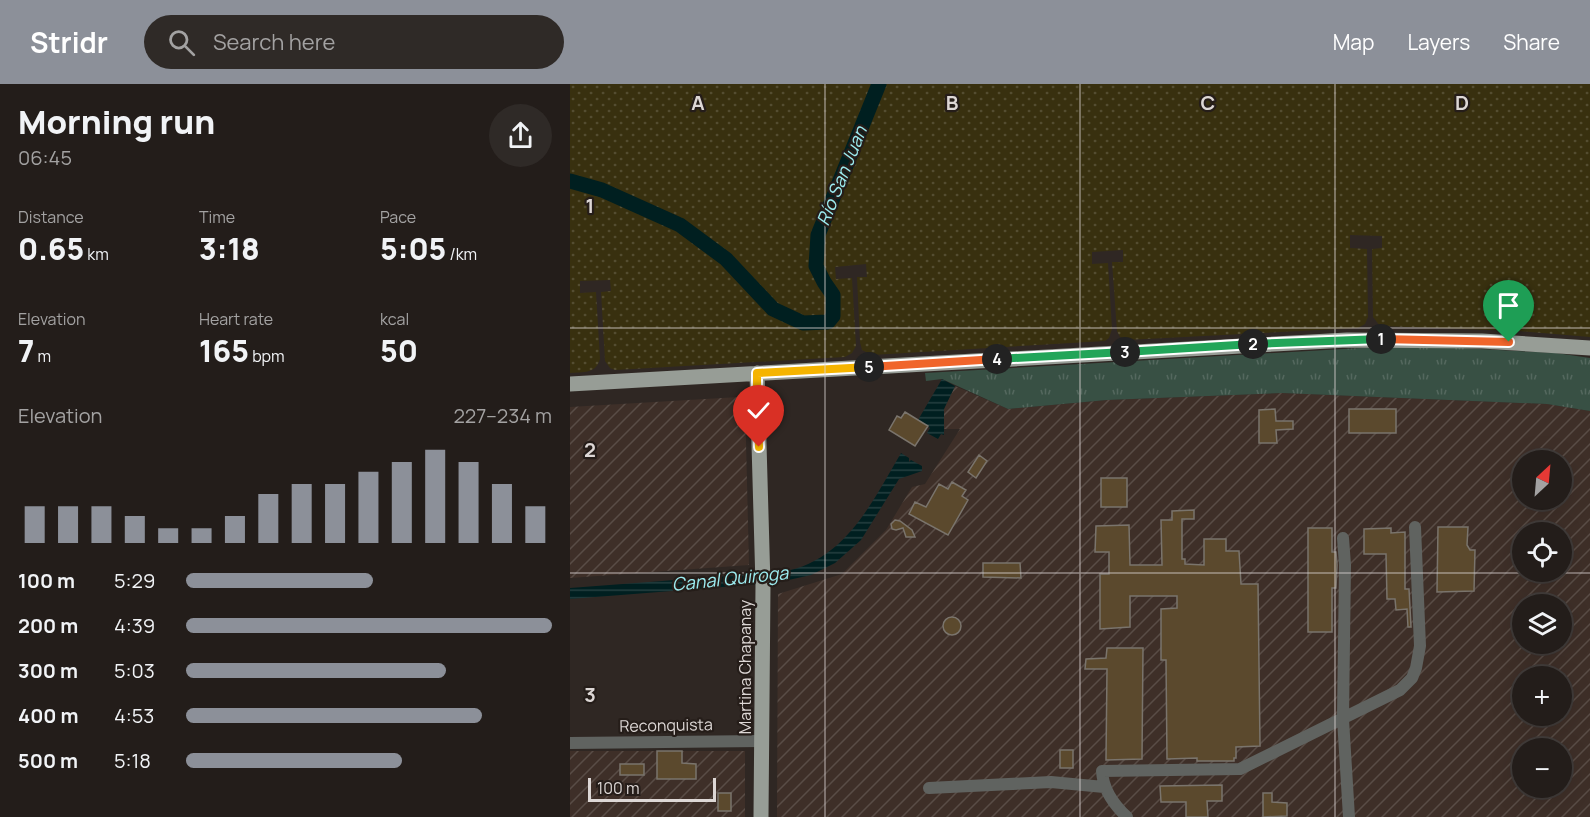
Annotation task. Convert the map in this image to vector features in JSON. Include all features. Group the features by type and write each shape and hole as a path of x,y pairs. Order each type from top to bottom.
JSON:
{"main road":[{"path":"570,384 1347,340 1482,340 1590,348"},
{"name":"Martina Chapanay","path":"757,373 762,579 761,817"}],"street":[{"path":"1127,817 1111,800 1104,787 1102,771 1240,769 1400,690 1412,678 1420,646 1415,527"},
{"path":"1343,538 1343,719 1349,817"},
{"name":"Reconquista","path":"570,743 762,741"},
{"path":"929,788 1051,782 1104,787"}],"shaded area":[{"path":"955,386 1008,409 1107,400 1282,393 1547,404 1590,411 1590,817 777,817 778,594 842,574 886,530 912,487 925,484 960,429 942,429 944,409"},
{"path":"739,397 745,401 749,565 570,578 570,407"},
{"path":"570,751 745,751 745,817 570,817"}],"green space":[{"path":"1443,347 1556,353 1590,358 1590,411 1547,404 1282,393 1107,400 1008,409 942,379 926,381 925,373 1361,348"}],"sand":[{"path":"570,84 1590,84 1590,337 1518,331 1380,326 1373,317 1372,249 1382,248 1382,236 1350,235 1350,248 1367,249 1368,317 1365,324 1358,328 1126,340 1120,337 1117,331 1112,262 1123,262 1123,250 1092,252 1092,264 1108,263 1112,329 1109,338 1105,341 872,355 862,350 860,342 857,277 867,277 866,264 835,267 836,279 852,278 856,346 852,353 845,357 615,370 610,368 605,361 601,292 611,291 610,280 580,281 580,293 596,292 600,359 592,370 570,373"}],"water":[{"path":"942,379 955,386 944,409 944,435 941,434 938,439 927,433 930,428 918,420"},
{"name":"Canal Quiroga","path":"901,453 909,458 909,462 911,460 922,466 922,471 899,479 861,540 835,563 811,575 775,583 570,599 570,588 781,572 803,566 823,556 854,527 867,510"}],"building":[{"path":"1275,409 1276,421 1293,421 1293,429 1276,430 1277,443 1259,443 1259,410"},
{"path":"1349,409 1396,409 1396,433 1349,433"},
{"path":"905,412 928,426 915,446 889,430 897,416 901,418"},
{"path":"979,455 987,461 976,478 968,472"},
{"path":"1101,478 1127,478 1127,507 1101,507"},
{"path":"952,482 966,490 962,496 968,500 948,535 909,514 915,502 926,507 939,484 948,489"},
{"path":"1194,510 1194,519 1182,519 1182,559 1185,559 1185,564 1204,565 1204,539 1226,539 1226,551 1239,551 1241,584 1258,584 1260,746 1236,747 1234,761 1197,761 1197,758 1167,759 1166,660 1161,660 1161,609 1177,608 1177,596 1130,596 1130,627 1100,629 1100,574 1109,574 1109,552 1095,552 1096,526 1129,525 1130,565 1162,565 1161,520 1172,520 1172,511"},
{"path":"895,520 912,530 915,537 906,537 903,528 892,529 891,524"},
{"path":"1438,527 1468,527 1467,545 1470,550 1475,550 1474,591 1437,592"},
{"path":"1308,528 1332,528 1332,552 1336,552 1337,565 1336,588 1332,588 1332,632 1308,632"},
{"path":"1391,528 1391,533 1405,532 1405,589 1409,589 1411,627 1408,627 1407,609 1396,610 1395,599 1387,599 1386,554 1364,554 1364,529"},
{"path":"983,563 1020,563 1021,578 983,577"},
{"path":"952,617 958,620 961,626 958,632 952,635 946,632 943,626 946,620"},
{"path":"1107,648 1143,648 1142,759 1106,760 1107,669 1085,669 1086,659 1106,658"},
{"path":"1060,750 1073,750 1073,768 1060,768"},
{"path":"657,751 682,751 682,763 696,764 696,779 657,779"},
{"path":"620,764 644,764 644,775 620,775"},
{"path":"1222,785 1222,801 1207,801 1208,817 1186,817 1186,802 1161,802 1160,786"},
{"path":"718,793 731,793 731,811 718,811"},
{"path":"1263,793 1272,793 1272,802 1287,803 1287,816 1263,817"}],"waterway":[{"name":"Río San Juan","path":"570,181 602,190 680,225 726,259 773,309 803,323 828,322 833,316 833,295 816,266 818,235 879,84"}],"route":[{"path":"759,447 757,373 1314,341 1426,339 1509,342"}]}
